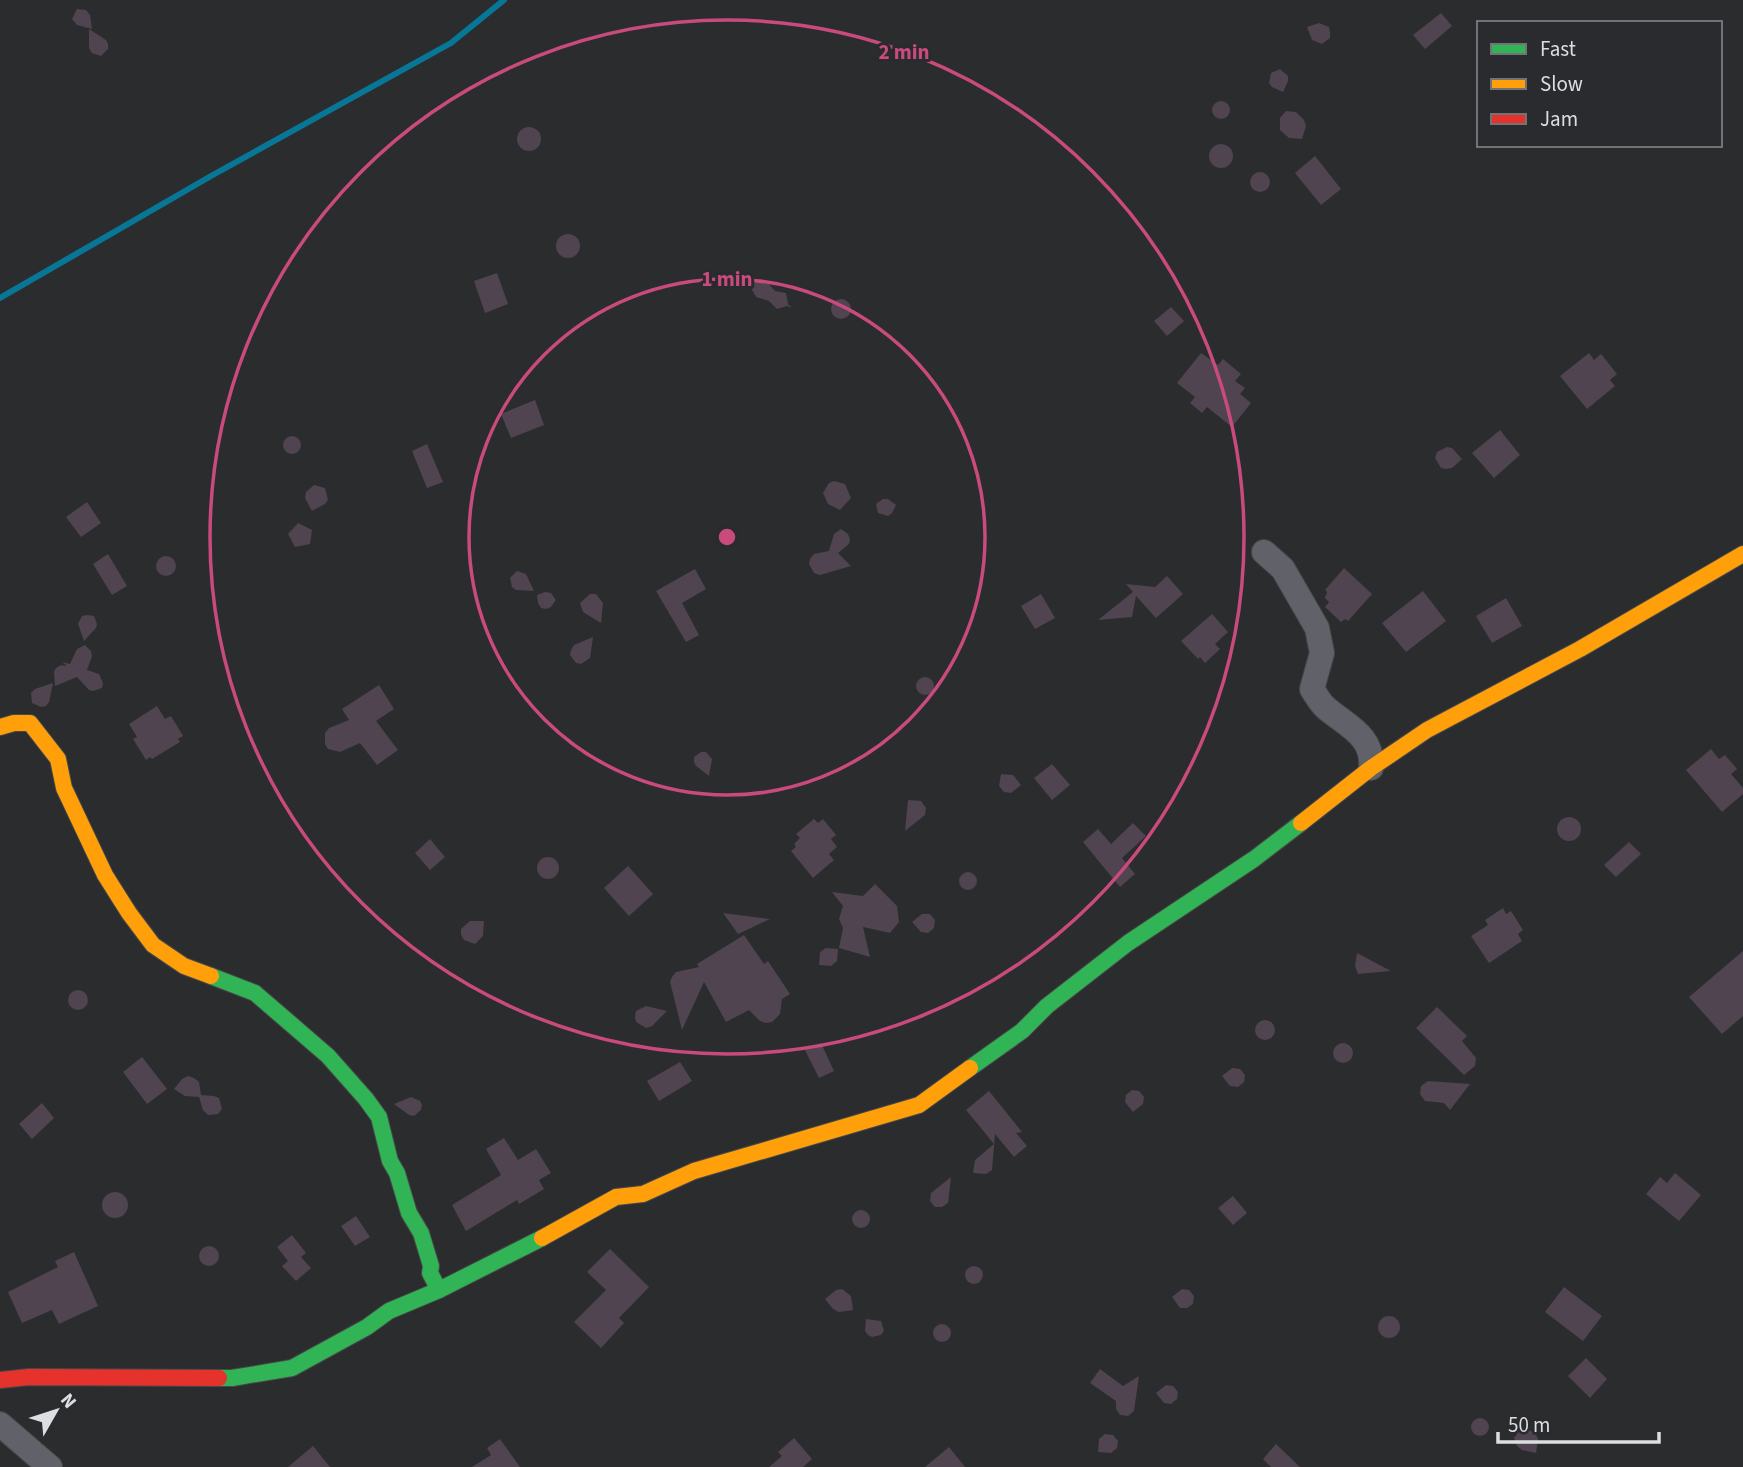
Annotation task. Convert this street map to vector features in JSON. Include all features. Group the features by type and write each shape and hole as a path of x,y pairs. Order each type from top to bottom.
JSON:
{"street":[{"path":"1264,552 1283,569 1317,628 1322,653 1312,689 1323,706 1361,736 1372,754 1371,768"},
{"path":"0,1380 29,1377 232,1378 292,1368 366,1327 389,1311 439,1290 578,1220 615,1197 643,1194 694,1171 919,1105 1022,1031 1046,1006 1128,943 1254,859 1371,768 1427,730 1580,649 1743,554"},
{"path":"0,727 14,723 30,723 50,746 58,759 69,800 105,875 153,945 184,966 255,993 328,1056 359,1090 379,1117 390,1161 397,1173 409,1213 421,1233 431,1266 430,1273 439,1290"},
{"path":"0,1424 50,1467"}],"building":[{"path":"77,9 86,10 90,15 92,29 77,25 72,19"},
{"path":"1441,13 1452,26 1425,49 1413,35"},
{"path":"1319,23 1329,27 1330,32 1330,38 1322,44 1312,40 1307,27"},
{"path":"89,29 108,44 108,49 101,56 92,53 89,48"},
{"path":"1280,69 1288,76 1283,92 1269,83 1271,73"},
{"path":"1217,101 1225,101 1230,110 1228,117 1217,119 1212,114 1212,106"},
{"path":"1286,111 1296,112 1304,120 1306,126 1302,139 1289,138 1280,130 1280,118"},
{"path":"529,127 538,130 541,139 538,148 529,151 520,148 517,139 520,130"},
{"path":"1221,144 1232,151 1233,156 1226,167 1221,168 1210,161 1209,156 1216,145"},
{"path":"1315,156 1341,189 1321,205 1295,173"},
{"path":"1260,172 1267,175 1270,182 1267,189 1260,192 1253,189 1250,182 1253,175"},
{"path":"568,234 577,237 580,246 577,255 568,258 559,255 556,246 559,237"},
{"path":"497,273 508,304 485,313 474,281"},
{"path":"761,279 775,291 786,293 788,304 792,308 787,306 777,309 769,301 756,297 751,288"},
{"path":"841,299 848,302 851,309 848,316 841,319 834,316 831,309 834,302"},
{"path":"1171,307 1184,321 1167,336 1154,321"},
{"path":"1201,353 1218,365 1223,359 1241,374 1235,381 1245,388 1240,394 1251,403 1232,427 1207,407 1202,413 1190,403 1195,397 1177,383"},
{"path":"1589,353 1594,360 1601,354 1617,374 1610,380 1615,386 1587,409 1560,376"},
{"path":"535,400 544,425 511,438 501,414"},
{"path":"1500,430 1520,455 1494,478 1472,453"},
{"path":"292,436 298,439 301,445 298,451 292,454 286,451 283,445 286,439"},
{"path":"427,444 443,482 427,488 412,451"},
{"path":"1447,447 1452,448 1462,459 1452,468 1446,469 1441,468 1435,458 1437,452"},
{"path":"834,481 845,484 851,498 840,510 828,504 823,493 829,483"},
{"path":"314,485 325,488 328,500 312,511 305,498 306,492"},
{"path":"883,499 896,505 888,516 878,513 876,504"},
{"path":"87,502 101,523 81,537 66,517"},
{"path":"298,523 312,530 310,544 295,547 288,534"},
{"path":"841,529 850,539 849,544 838,553 851,566 820,575 814,573 809,564 810,559 814,554 829,551 834,534"},
{"path":"108,554 127,586 112,595 93,564"},
{"path":"162,556 170,556 176,566 170,576 162,576 156,570 156,562"},
{"path":"1344,568 1372,594 1348,621 1345,619 1341,622 1325,607 1329,602 1325,598 1325,590"},
{"path":"695,569 706,589 682,603 699,635 686,642 656,591"},
{"path":"517,571 526,574 534,591 516,590 512,587 510,578"},
{"path":"1167,576 1183,594 1156,618 1136,596 1132,617 1098,620 1133,592 1126,584 1155,587"},
{"path":"1423,591 1446,621 1406,652 1382,623"},
{"path":"551,593 556,600 546,609 541,608 537,595"},
{"path":"590,594 596,594 603,603 601,623 583,612 580,603"},
{"path":"1041,594 1055,618 1035,629 1021,606"},
{"path":"1506,598 1522,626 1492,643 1476,616"},
{"path":"1212,614 1228,632 1215,644 1220,649 1205,663 1181,641"},
{"path":"82,616 94,616 97,624 84,641 78,624"},
{"path":"593,637 590,658 581,664 576,663 570,655 574,645"},
{"path":"85,645 92,656 87,670 99,674 102,688 89,690 77,677 55,686 56,668 67,666 62,662 70,664 77,649"},
{"path":"921,677 929,677 934,686 932,693 921,695 916,690 916,682"},
{"path":"53,683 46,706 32,703 31,693 35,689"},
{"path":"379,685 394,709 376,721 398,750 377,765 360,743 340,752 328,749 325,733 329,728 349,720 342,709"},
{"path":"157,706 165,719 171,716 183,736 178,739 180,742 146,760 133,739 137,737 129,724"},
{"path":"1711,749 1719,759 1725,755 1737,769 1731,774 1743,788 1743,794 1722,812 1686,770"},
{"path":"706,752 712,759 709,776 694,762 694,757"},
{"path":"1052,764 1070,785 1052,800 1034,778"},
{"path":"1001,774 1013,775 1021,785 1011,793 1004,792 999,786"},
{"path":"908,800 921,801 926,808 925,815 905,831"},
{"path":"1569,817 1577,821 1581,829 1577,837 1569,841 1561,837 1557,829 1561,821"},
{"path":"814,819 818,823 823,819 836,835 831,839 837,847 829,854 834,860 813,878 791,851 800,838 796,834"},
{"path":"1133,823 1146,836 1122,858 1135,874 1120,887 1083,842 1098,829 1111,844"},
{"path":"430,839 445,857 430,870 415,853"},
{"path":"1629,842 1641,854 1616,877 1604,865"},
{"path":"548,857 556,860 559,868 556,876 548,879 540,876 537,868 540,860"},
{"path":"628,866 653,894 629,916 604,888"},
{"path":"964,872 972,872 977,881 975,888 964,890 959,885 959,877"},
{"path":"875,884 897,906 899,922 890,933 863,927 870,957 839,948 843,928 839,919 843,906 832,892 863,896"},
{"path":"1503,908 1506,914 1511,911 1523,930 1518,934 1522,941 1489,963 1471,936 1488,925 1485,920"},
{"path":"723,913 770,919 738,934"},
{"path":"922,914 930,914 935,920 934,928 928,933 921,932 912,922"},
{"path":"470,921 484,921 483,936 475,944 464,940 461,935 461,929"},
{"path":"744,935 764,964 768,961 790,994 782,999 780,1014 772,1022 766,1023 749,1010 726,1022 704,982 682,1030 670,982 672,977 676,972 699,967 697,964"},
{"path":"826,948 838,949 837,961 831,966 819,965 820,952"},
{"path":"1743,951 1743,1016 1722,1034 1689,997"},
{"path":"1357,953 1391,971 1358,974 1355,966"},
{"path":"74,990 82,990 88,1000 82,1010 74,1010 68,1004 68,996"},
{"path":"646,1006 667,1011 652,1026 646,1028 636,1022 635,1017 636,1011"},
{"path":"1437,1007 1467,1036 1462,1041 1476,1058 1475,1066 1464,1075 1416,1028"},
{"path":"1265,1020 1272,1023 1275,1030 1272,1037 1265,1040 1258,1037 1255,1030 1258,1023"},
{"path":"821,1043 834,1071 819,1078 805,1050"},
{"path":"1339,1043 1347,1043 1353,1053 1347,1063 1339,1063 1333,1057 1333,1049"},
{"path":"142,1057 167,1089 147,1104 123,1072"},
{"path":"680,1062 692,1081 659,1101 647,1081"},
{"path":"1232,1068 1240,1069 1245,1075 1244,1082 1238,1087 1230,1086 1222,1076"},
{"path":"188,1076 199,1082 201,1095 219,1098 222,1109 218,1114 208,1115 203,1110 199,1097 185,1096 174,1089"},
{"path":"1428,1081 1470,1084 1450,1110 1444,1103 1425,1101 1420,1094 1421,1086"},
{"path":"1132,1090 1139,1091 1144,1097 1143,1104 1133,1112 1125,1102 1126,1095"},
{"path":"989,1091 1022,1132 1016,1133 1027,1146 1014,1157 995,1134 992,1170 986,1174 973,1173 975,1160 994,1144 966,1110"},
{"path":"411,1097 422,1105 421,1110 414,1116 394,1104"},
{"path":"42,1103 54,1118 32,1139 19,1124"},
{"path":"504,1138 518,1160 536,1149 551,1173 539,1180 544,1189 519,1204 517,1200 466,1231 452,1205 501,1175 486,1149"},
{"path":"1675,1173 1701,1195 1679,1221 1646,1194 1660,1177 1667,1183"},
{"path":"951,1177 948,1203 935,1207 930,1201 931,1193"},
{"path":"115,1192 124,1196 128,1205 124,1214 115,1218 106,1214 102,1205 106,1196"},
{"path":"1233,1196 1247,1213 1233,1225 1218,1208"},
{"path":"861,1210 867,1213 870,1219 867,1225 861,1228 855,1225 852,1219 855,1213"},
{"path":"356,1216 370,1237 355,1246 341,1226"},
{"path":"292,1235 306,1253 301,1257 311,1268 296,1281 282,1266 288,1261 277,1247"},
{"path":"209,1246 216,1249 219,1256 216,1263 209,1266 202,1263 199,1256 202,1249"},
{"path":"610,1249 649,1287 619,1318 624,1323 601,1348 574,1322 606,1290 587,1272"},
{"path":"74,1252 98,1306 59,1324 52,1310 22,1323 8,1292 58,1267 55,1261"},
{"path":"974,1266 980,1269 983,1275 980,1281 974,1284 968,1281 965,1275 968,1269"},
{"path":"1564,1287 1602,1316 1583,1341 1545,1312"},
{"path":"842,1289 851,1296 853,1310 839,1312 825,1299 836,1290"},
{"path":"1182,1289 1189,1290 1194,1296 1193,1304 1187,1308 1180,1308 1172,1297"},
{"path":"1389,1316 1397,1319 1400,1327 1397,1335 1389,1338 1381,1335 1378,1327 1381,1319"},
{"path":"866,1319 881,1321 884,1331 881,1335 868,1335 865,1331"},
{"path":"942,1324 948,1327 951,1333 948,1339 942,1342 936,1339 933,1333 936,1327"},
{"path":"1586,1358 1607,1379 1590,1398 1568,1376"},
{"path":"1100,1369 1123,1386 1139,1376 1134,1411 1128,1416 1120,1415 1116,1409 1116,1401 1090,1383"},
{"path":"1166,1385 1173,1386 1178,1392 1177,1399 1171,1404 1164,1403 1156,1393"},
{"path":"1480,1418 1486,1421 1489,1427 1486,1433 1480,1436 1474,1433 1471,1427 1474,1421"},
{"path":"1525,1428 1535,1433 1538,1439 1536,1453 1517,1446 1514,1438"},
{"path":"1105,1434 1113,1435 1118,1441 1117,1448 1111,1453 1098,1452 1099,1439"},
{"path":"794,1438 812,1459 803,1467 769,1467 782,1456 778,1452"},
{"path":"500,1439 520,1467 472,1467 491,1455 487,1448"},
{"path":"1276,1444 1300,1467 1271,1467 1263,1459"},
{"path":"313,1446 330,1467 288,1467"},
{"path":"949,1447 965,1467 925,1467"}],"waterway":[{"path":"0,298 211,176 451,43 504,0"}],"traffic: fast":[{"path":"970,1068 1022,1031 1047,1006 1128,943 1254,859 1301,823"},
{"path":"211,976 255,993 328,1056 366,1099 379,1117 390,1161 397,1173 409,1213 421,1233 431,1266 430,1273 439,1290"},
{"path":"219,1378 292,1368 367,1327 389,1311 439,1290 542,1238"}],"traffic: slow":[{"path":"1301,823 1371,768 1427,730 1580,649 1743,554"},
{"path":"0,727 14,723 30,723 58,759 64,788 105,875 129,913 153,945 184,966 211,976"},
{"path":"542,1238 616,1197 643,1194 694,1171 919,1105 970,1068"}],"traffic: jam":[{"path":"0,1380 29,1377 219,1378"}]}
